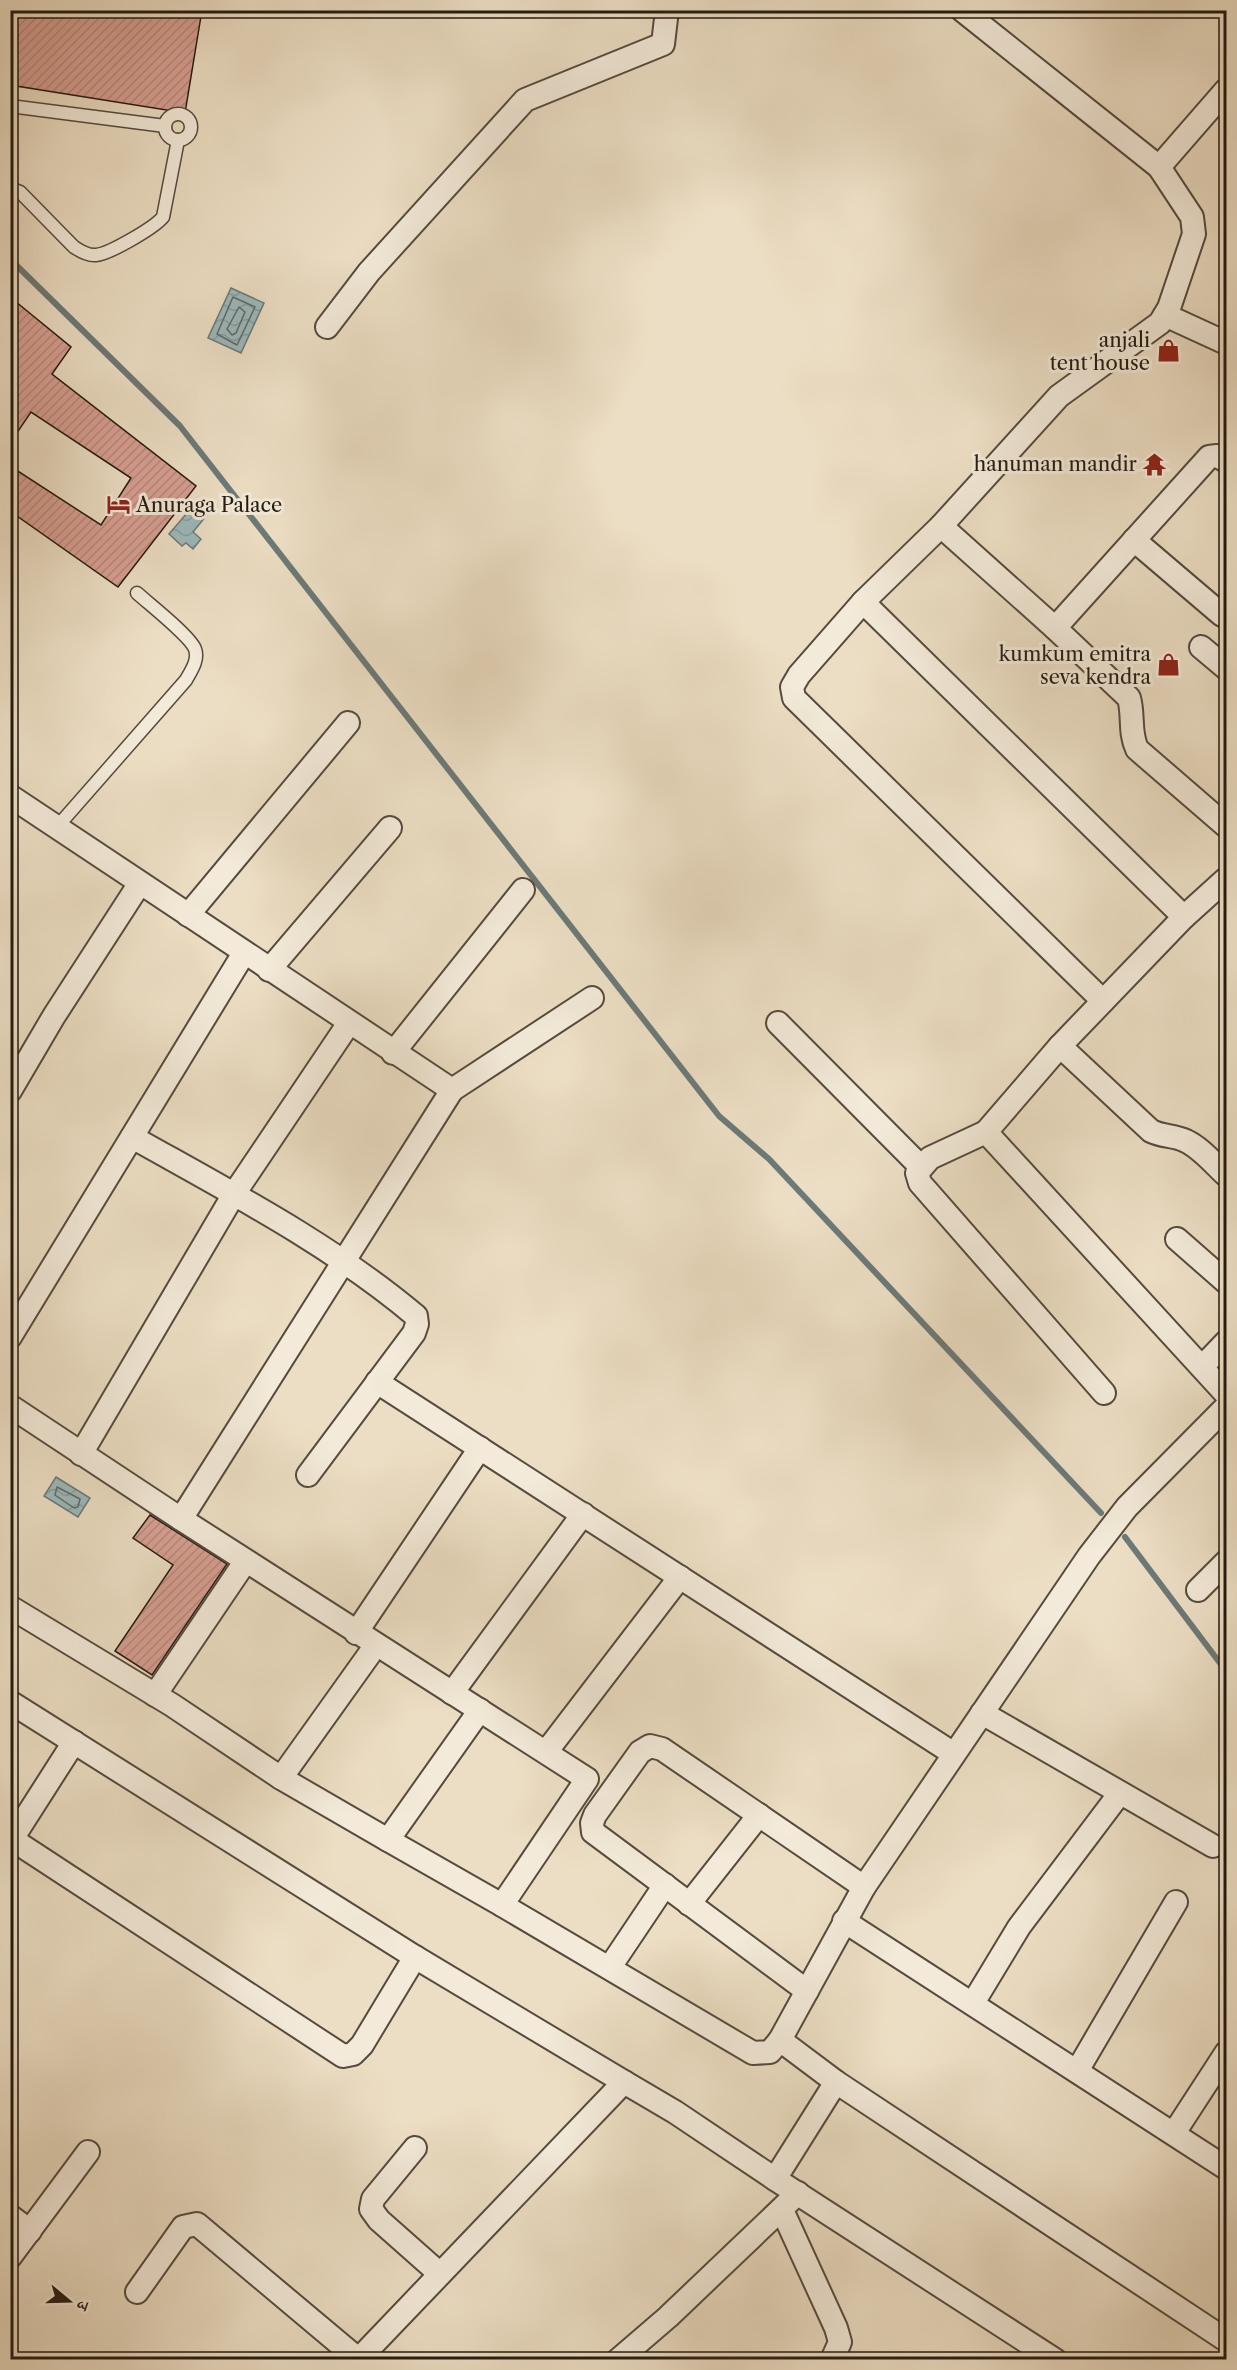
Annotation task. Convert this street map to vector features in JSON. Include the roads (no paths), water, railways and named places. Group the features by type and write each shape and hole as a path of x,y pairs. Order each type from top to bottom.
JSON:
{"street":[{"path":"327,327 369,272 525,100 663,44 667,10"},
{"path":"962,10 1159,166 1192,217 1194,234 1165,315 1160,323 1059,396 941,526 863,602 799,675 792,687 794,698 1103,1001"},
{"path":"1159,166 1227,90"},
{"path":"1165,315 1227,343"},
{"path":"1055,628 1209,457 1217,456 1227,461"},
{"path":"941,526 1129,698 1132,710 1131,737 1137,749 1227,826"},
{"path":"1134,540 1222,615"},
{"path":"863,602 1184,917"},
{"path":"1201,647 1227,668"},
{"path":"188,915 348,723"},
{"path":"10,796 393,1053 452,1090"},
{"path":"269,970 390,828"},
{"path":"1104,1393 920,1183 916,1173 920,1166 930,1158 986,1132 1060,1046 1184,917 1227,879"},
{"path":"10,1091 54,1016 140,883"},
{"path":"393,1053 522,891"},
{"path":"10,1337 244,953"},
{"path":"180,1519 452,1090 592,998"},
{"path":"81,1454 234,1194 349,1023"},
{"path":"778,1023 920,1166"},
{"path":"1060,1046 1150,1131 1163,1137 1174,1136 1189,1143 1227,1175"},
{"path":"986,1132 1227,1394"},
{"path":"132,1137 234,1194 342,1262 416,1316 417,1324 414,1333 308,1475"},
{"path":"1177,1239 1227,1282"},
{"path":"1203,1366 1227,1342"},
{"path":"377,1382 954,1754"},
{"path":"10,1406 245,1562 610,1793"},
{"path":"10,1607 155,1695 281,1778 554,1937 610,1967 753,2053 770,2052 780,2040 864,1887 1089,1556 1127,1507 1227,1407"},
{"path":"356,1633 480,1448"},
{"path":"452,1693 583,1514"},
{"path":"155,1695 245,1562"},
{"path":"1198,1590 1227,1562"},
{"path":"546,1752 680,1577"},
{"path":"281,1778 376,1645"},
{"path":"10,1702 415,1957 675,2112 1055,2360"},
{"path":"388,1840 480,1710"},
{"path":"982,1713 1213,1846"},
{"path":"75,1742 11,1838 343,2056 353,2054 362,2045 415,1957"},
{"path":"807,1991 593,1832 592,1823 634,1758 650,1746 662,1749 864,1887"},
{"path":"502,1905 587,1779"},
{"path":"973,2003 1019,1927 1120,1793"},
{"path":"689,1904 759,1815"},
{"path":"610,1967 665,1885"},
{"path":"1077,2071 1176,1902"},
{"path":"844,1921 1227,2168"},
{"path":"780,2040 836,2082 1227,2340"},
{"path":"1174,2133 1227,2053"},
{"path":"137,2292 183,2227 196,2224 359,2359 624,2082"},
{"path":"775,2179 836,2082"},
{"path":"415,2148 374,2199 371,2209 379,2220 440,2274"},
{"path":"10,2257 88,2152"},
{"path":"618,2360 668,2317 798,2193"},
{"path":"782,2210 836,2328 840,2342 832,2360"},
{"path":"10,2216 30,2231"}],"lane":[{"path":"10,106 165,126"},
{"path":"175,114 187,118 190,130 186,137 178,140 170,137 165,126 168,119 175,114"},
{"path":"10,188 20,192 74,247 84,254 97,255 155,227 163,217 178,140"},
{"path":"57,827 186,680 195,664 195,649 137,593"}],"water":[{"path":"231,288 264,303 241,353 208,338"},
{"path":"194,505 201,511 206,505 211,510 193,532 201,539 193,549 186,543 182,546 169,534"},
{"path":"56,1477 90,1498 78,1517 44,1496"}],"waterway":[{"path":"10,259 180,426 719,1116 769,1159 1101,1513"},
{"path":"1125,1537 1226,1671"}],"place":[{"name":"anjali tent house","path":"1168,351"},
{"name":"hanuman mandir","path":"1155,464"},
{"name":"Anuraga Palace","path":"118,505"},
{"name":"kumkum emitra seva kendra","path":"1169,665"}]}
